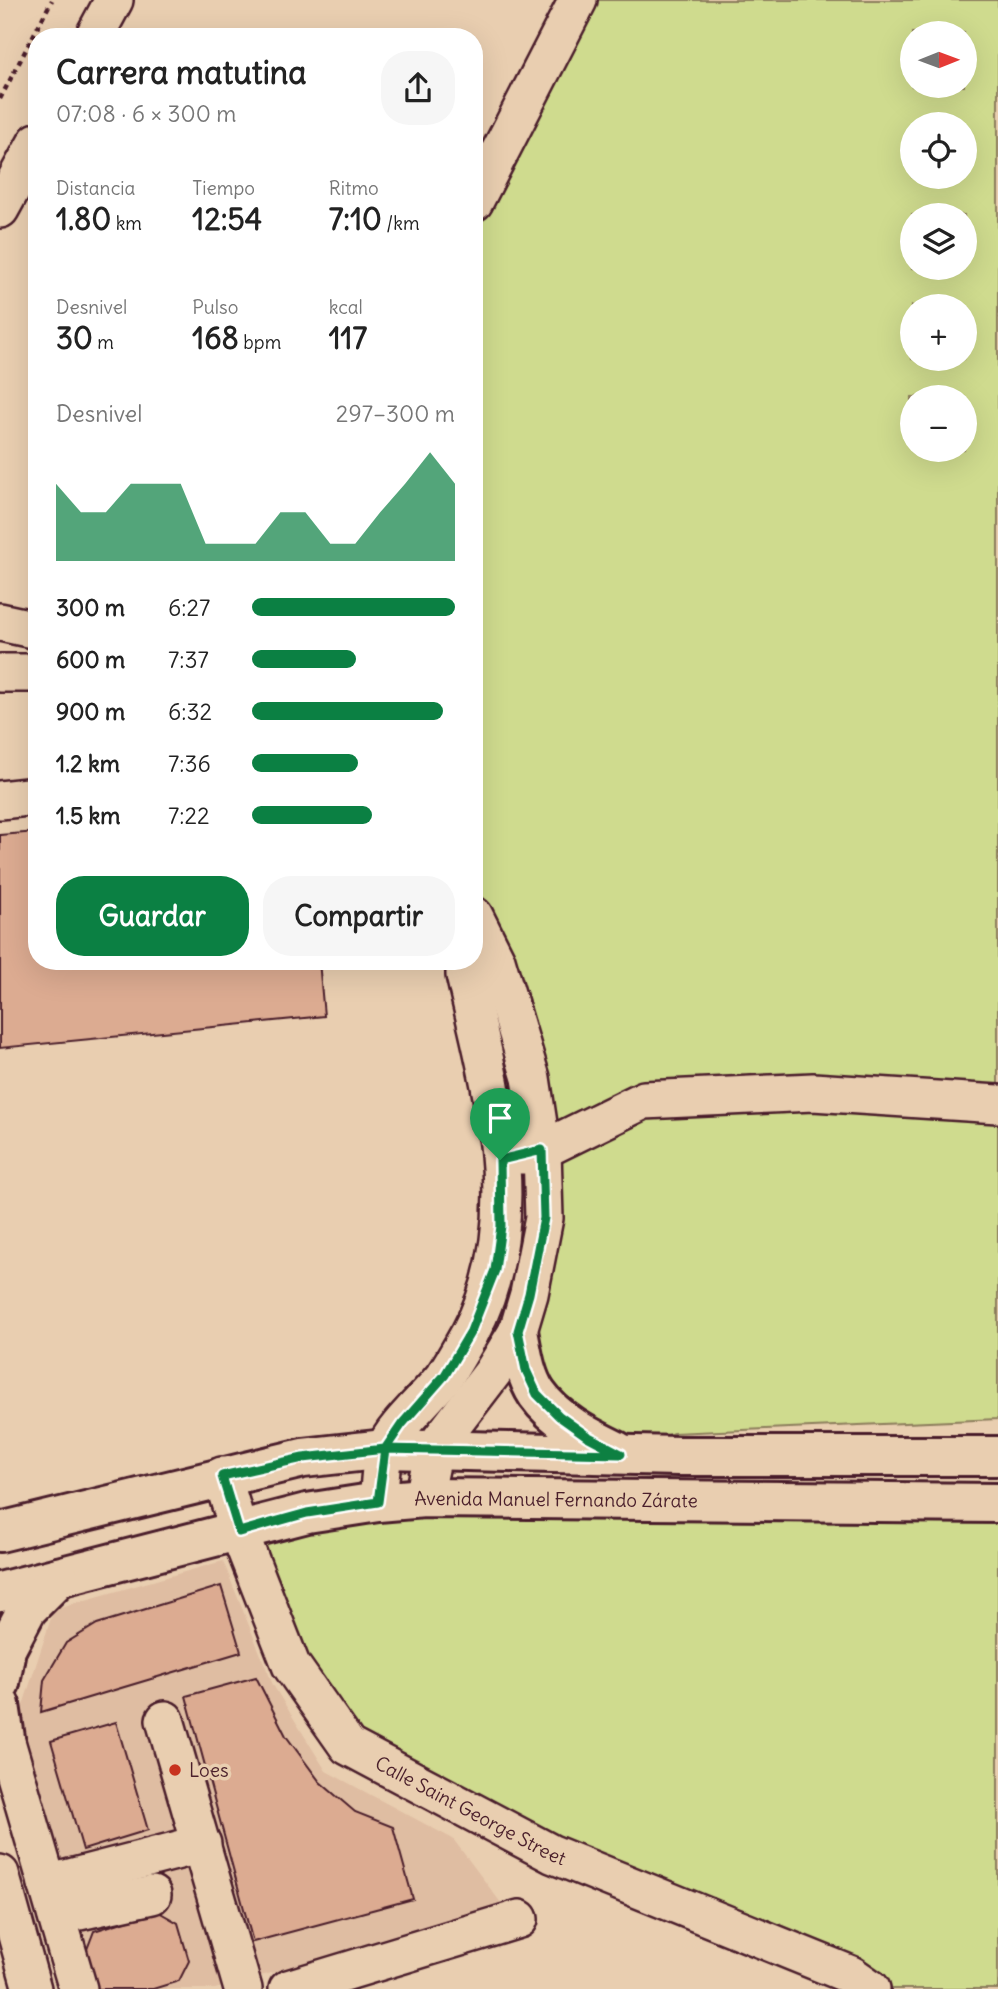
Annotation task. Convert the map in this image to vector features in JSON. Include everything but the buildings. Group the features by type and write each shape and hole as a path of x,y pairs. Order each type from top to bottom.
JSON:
{"main road":[{"path":"518,1331 526,1370 537,1394 559,1416 587,1436 621,1454"},
{"path":"0,1532 303,1458 385,1449 621,1454 998,1456"},
{"name":"Avenida Manuel Fernando Zárate","path":"0,1592 307,1513 378,1502 424,1498 998,1503"},
{"path":"0,1683 6,1649 27,1609 59,1577"}],"street":[{"path":"99,28 114,0"},
{"path":"483,185 578,0"},
{"path":"0,209 28,158"},
{"path":"0,622 28,628"},
{"path":"0,673 28,673"},
{"path":"0,800 28,797"},
{"path":"424,1498 433,1449 493,1371 518,1331 529,1294 544,1218 542,1150 531,1078 496,960 483,934"},
{"path":"378,1502 385,1449 402,1424 445,1375 476,1319 495,1270 501,1226 498,1129 465,970"},
{"path":"500,1160 542,1150 644,1100 813,1092 998,1104"},
{"name":"Calle Saint George Street","path":"222,1476 239,1532 291,1665 348,1746 552,1854 851,1975 871,1989"},
{"path":"166,1720 243,1989"},
{"path":"2,1721 78,1989"},
{"path":"52,1900 202,1844"},
{"path":"0,1874 32,1989"},
{"path":"52,1900 152,1895"},
{"path":"288,1989 519,1919"}],"path":[{"path":"37,28 52,0"},
{"path":"0,99 28,46"}],"shaded area":[{"path":"223,1561 273,1685 326,1771 453,1839 504,1907 215,1989 90,1989 17,1724 54,1609"}],"green space":[{"path":"585,0 998,0 998,1419 673,1433 622,1454 526,1370 542,1150 483,947 483,187"},
{"path":"424,1498 998,1513 998,1989 869,1989 348,1746 239,1532"}],"place":[{"name":"Loes","path":"175,1770"}],"route":[{"path":"500,1160 501,1226 495,1270 471,1331 445,1375 402,1424 385,1449 378,1502 307,1513 239,1532 222,1476 303,1458 385,1449 621,1454 587,1436 559,1416 537,1394 526,1370 518,1331 529,1294 544,1218 542,1150 500,1160"}]}
